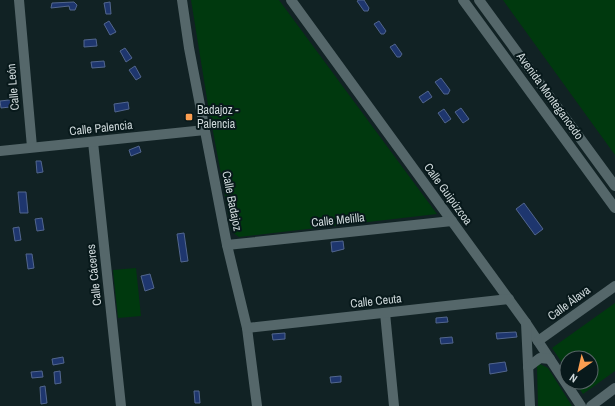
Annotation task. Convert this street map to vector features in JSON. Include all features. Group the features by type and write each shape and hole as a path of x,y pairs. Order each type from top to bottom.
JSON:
{"street":[{"name":"Calle León","path":"19,0 32,147"},
{"name":"Calle Badajoz","path":"182,0 189,48 227,245 247,328 257,406"},
{"name":"Calle Guipúzcoa","path":"292,0 509,299 581,406"},
{"name":"Avenida Montegancedo","path":"463,0 615,208"},
{"name":"Avenida Montegancedo","path":"479,0 615,186"},
{"name":"Calle Palencia","path":"0,151 205,130"},
{"name":"Calle Cáceres","path":"93,142 121,406"},
{"name":"Calle Melilla","path":"227,245 452,221"},
{"name":"Calle Álava","path":"538,341 615,286"},
{"name":"Calle Ceuta","path":"247,328 509,299"},
{"path":"385,313 394,406"},
{"path":"526,323 530,406"},
{"path":"528,367 540,358 550,359"},
{"path":"591,406 615,388"}],"green space":[{"path":"191,0 279,0 437,214 239,237 232,232 208,105"},
{"path":"503,0 615,0 615,155"},
{"path":"136,268 141,316 118,318 113,270"},
{"path":"615,303 615,371 599,382 599,350 559,350 559,358 552,348"},
{"path":"540,364 548,368 559,385 559,390 562,390 572,406 538,406 537,366"},
{"path":"580,390 589,390 583,394"}],"water":[{"path":"364,0 369,8 368,11 364,11 357,1"},
{"path":"74,2 77,5 75,10 70,10 69,6 51,8 52,3"},
{"path":"110,2 111,14 106,14 104,3"},
{"path":"109,21 116,32 110,35 104,24"},
{"path":"379,21 386,31 384,34 381,34 374,24"},
{"path":"96,39 97,46 84,47 84,40"},
{"path":"395,44 402,54 400,57 397,57 390,47"},
{"path":"125,48 132,58 126,62 120,51"},
{"path":"104,61 105,67 92,68 91,62"},
{"path":"135,66 141,77 136,80 129,70"},
{"path":"441,78 450,90 448,94 444,94 435,82"},
{"path":"428,91 432,97 423,103 419,97"},
{"path":"18,99 19,106 1,108 0,101"},
{"path":"128,102 129,109 115,112 114,104"},
{"path":"461,108 469,119 463,123 455,112"},
{"path":"444,109 451,119 445,123 438,113"},
{"path":"139,146 141,152 131,156 129,150"},
{"path":"36,161 41,161 43,172 37,173"},
{"path":"18,192 26,192 28,213 20,213"},
{"path":"524,203 543,229 535,235 516,209"},
{"path":"42,218 44,230 37,231 35,219"},
{"path":"19,227 21,240 15,241 13,228"},
{"path":"184,233 188,261 181,262 177,234"},
{"path":"343,241 344,249 332,252 331,242"},
{"path":"26,254 32,254 34,268 28,269"},
{"path":"150,274 154,288 145,291 141,276"},
{"path":"447,317 448,322 436,323 436,318"},
{"path":"516,332 517,337 497,339 496,333"},
{"path":"285,333 285,339 273,340 272,334"},
{"path":"452,337 453,343 441,344 440,338"},
{"path":"63,357 64,363 53,365 52,359"},
{"path":"505,362 507,371 490,374 489,364"},
{"path":"42,371 43,377 32,378 31,372"},
{"path":"60,371 61,383 55,384 54,372"},
{"path":"341,376 341,382 331,383 330,377"},
{"path":"45,386 47,403 41,404 40,387"},
{"path":"194,391 199,391 200,403 195,403"}],"place":[{"name":"Badajoz - Palencia","path":"189,117"}]}
